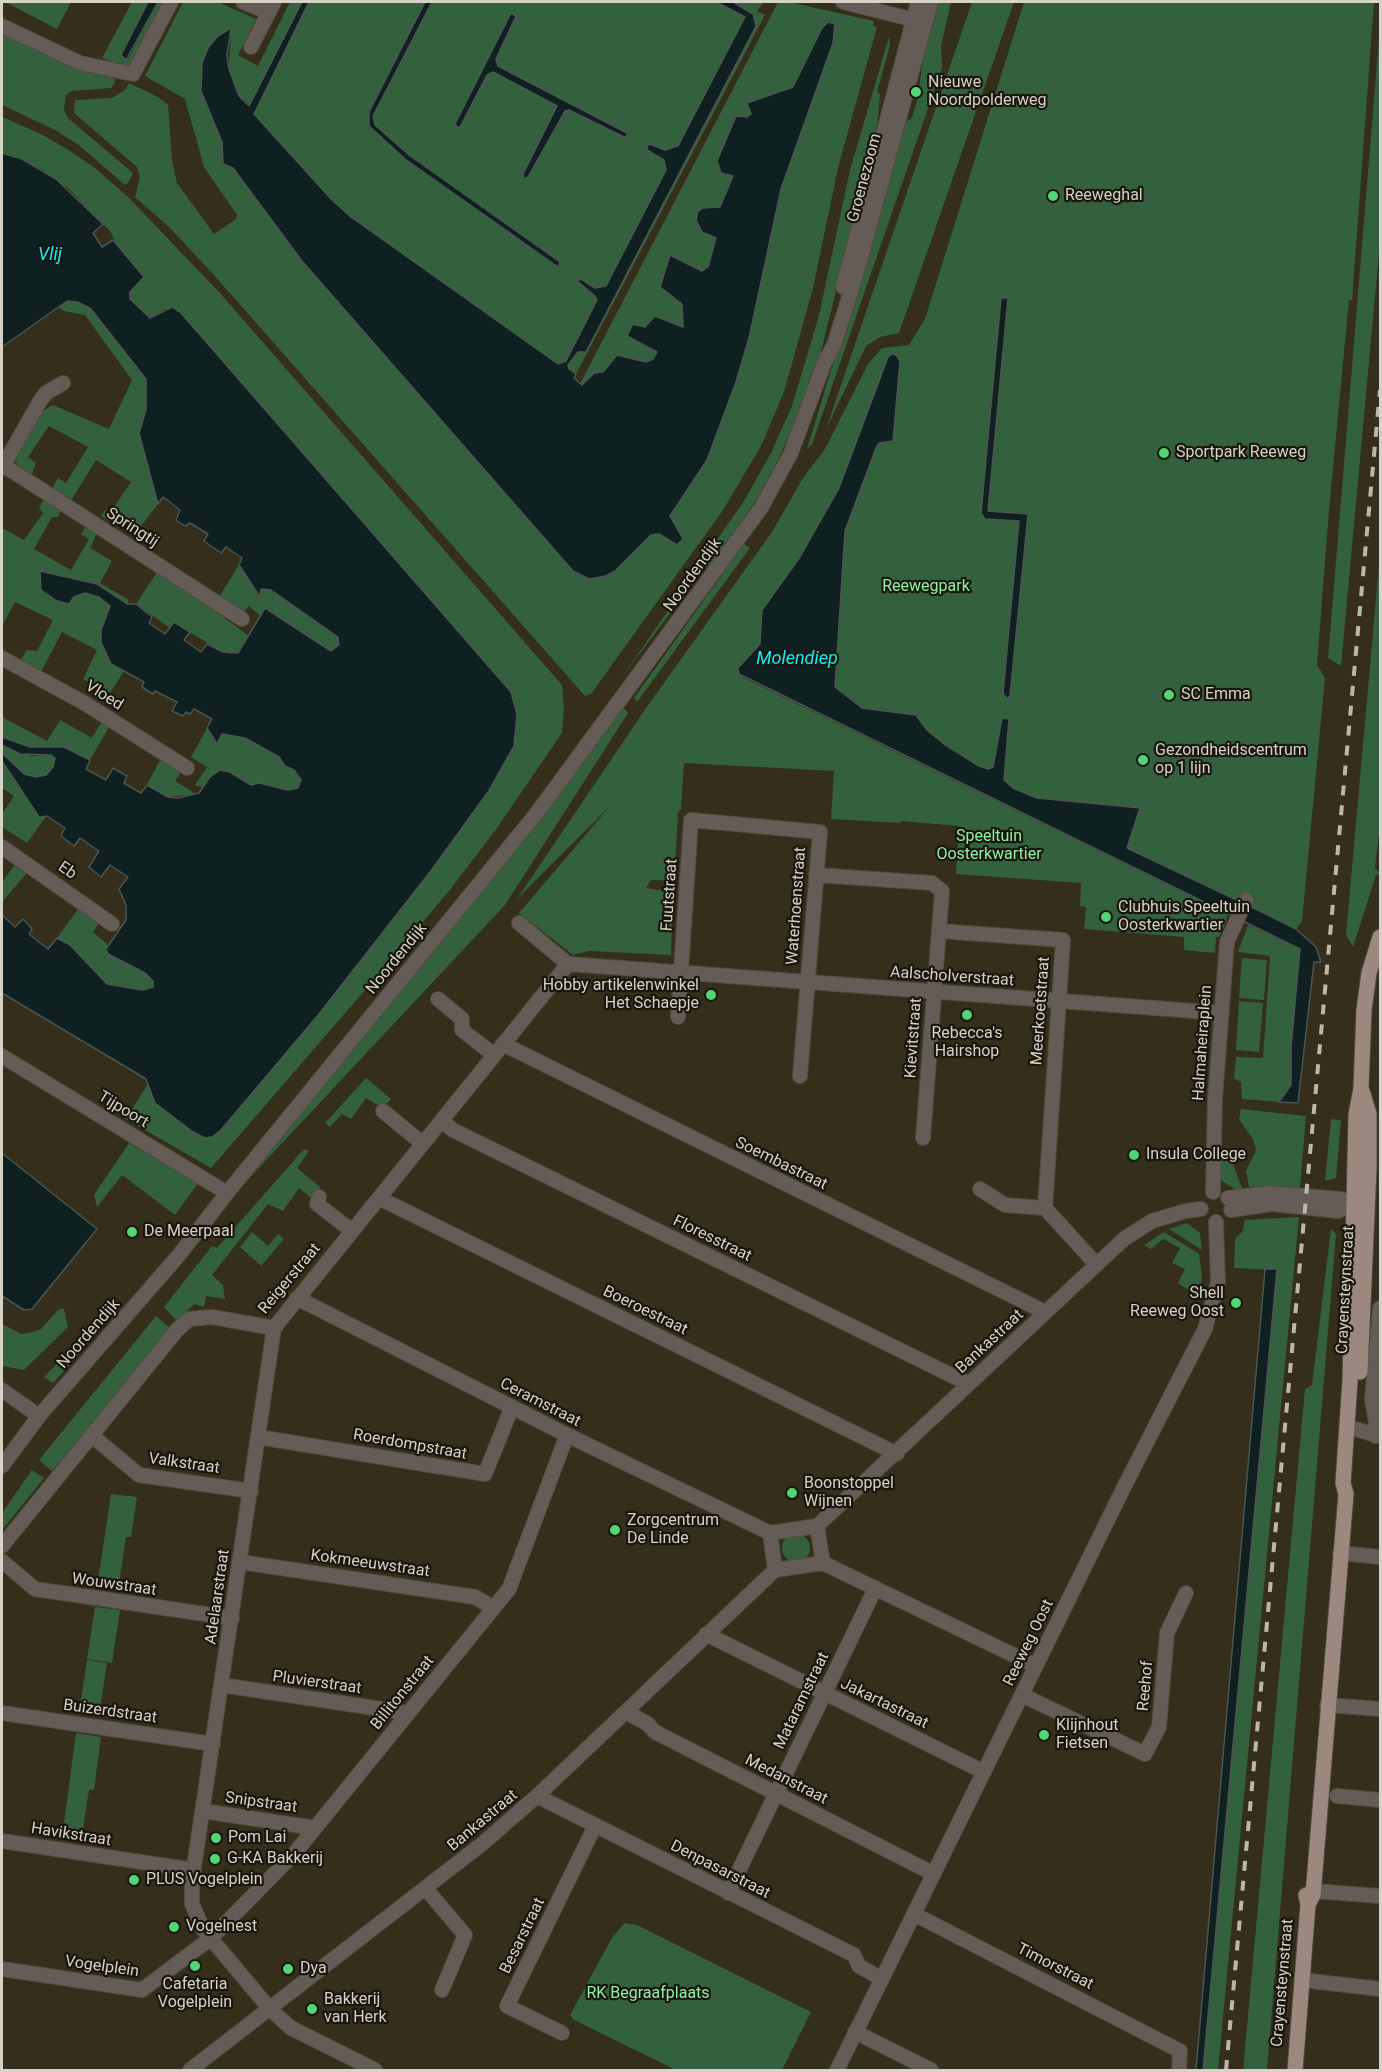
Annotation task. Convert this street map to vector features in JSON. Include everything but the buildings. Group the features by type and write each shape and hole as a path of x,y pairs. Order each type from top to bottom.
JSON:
{"main road":[{"name":"Crayensteynstraat","path":"1293,2068 1311,1897 1306,1895 1314,1793 1321,1774 1346,1494 1343,1483 1352,1427 1360,1204 1356,1114 1361,1088 1364,1010 1369,973 1380,937"}],"street":[{"path":"2,26 80,63 133,74 171,2"},
{"path":"243,2 271,7 251,47"},
{"path":"843,2 919,21"},
{"name":"Groenezoom","path":"918,2 919,21"},
{"name":"Groenezoom","path":"791,453 825,362 827,342 919,21 931,2"},
{"path":"2,467 40,401 46,393 63,383"},
{"name":"Noordendijk","path":"2,1466 39,1416 179,1256 227,1193 536,814 761,508 791,453"},
{"name":"Springtij","path":"2,467 242,619"},
{"name":"Vloed","path":"2,658 80,700 187,768"},
{"name":"Waterhoenstraat","path":"691,820 820,832 800,1076"},
{"name":"Fuutstraat","path":"681,973 691,820"},
{"name":"Eb","path":"2,847 112,924"},
{"name":"Kievitstraat","path":"816,875 933,883 942,891 923,1138"},
{"name":"Halmaheiraplein","path":"1213,1192 1211,1169 1227,942 1246,900"},
{"path":"519,923 568,964"},
{"name":"Meerkoetstraat","path":"939,931 1063,940 1045,1208"},
{"name":"Aalscholverstraat","path":"568,964 1221,1013"},
{"name":"Reigerstraat","path":"91,1435 177,1330 189,1319 205,1316 274,1328 568,964"},
{"path":"678,1017 681,973"},
{"path":"438,999 462,1019 462,1030 494,1055"},
{"name":"Soembastraat","path":"503,1044 1045,1312"},
{"name":"Tijpoort","path":"2,1056 227,1193"},
{"path":"383,1111 423,1144"},
{"name":"Floresstraat","path":"442,1121 464,1135 969,1384"},
{"path":"980,1189 1005,1205 1045,1208 1096,1264"},
{"path":"1213,1192 1221,1193 1230,1204 1224,1221 1216,1222 1204,1217 1201,1209 1203,1200 1213,1192"},
{"path":"319,1197 317,1204 352,1231"},
{"name":"Boeroestraat","path":"379,1198 897,1454"},
{"path":"1230,1204 1272,1204 1338,1211 1360,1204"},
{"name":"Bankastraat","path":"817,1526 897,1454 1124,1239 1152,1221 1201,1209"},
{"name":"Reeweg Oost","path":"837,2070 1210,1317 1219,1270 1216,1222"},
{"name":"Ceramstraat","path":"297,1298 567,1435 770,1533"},
{"name":"Crayensteynstraat","path":"1378,1436 1372,1400 1380,1308"},
{"name":"Adelaarstraat","path":"194,1870 274,1328"},
{"path":"2,1390 39,1416"},
{"name":"Roerdompstraat","path":"258,1437 485,1474 512,1407"},
{"path":"1352,1427 1378,1436"},
{"path":"2,1546 91,1435"},
{"name":"Valkstraat","path":"91,1435 139,1475 250,1491"},
{"name":"Billitonstraat","path":"211,1938 294,1854 492,1607 509,1589 567,1435"},
{"path":"822,1563 817,1526 770,1533 775,1570 822,1563 1036,1666"},
{"path":"1340,1553 1380,1557"},
{"name":"Wouwstraat","path":"2,1561 35,1589 232,1618"},
{"name":"Kokmeeuwstraat","path":"240,1562 475,1597 492,1607"},
{"name":"Bankastraat","path":"190,2070 269,2008 296,1991 426,1889 537,1796 775,1570"},
{"name":"Mataramstraat","path":"728,1893 875,1589"},
{"name":"Reehof","path":"1022,1695 1145,1754 1159,1727 1167,1633 1186,1593"},
{"name":"Jakartastraat","path":"706,1634 984,1772"},
{"name":"Pluvierstraat","path":"221,1685 408,1713"},
{"path":"1328,1705 1380,1709"},
{"name":"Medanstraat","path":"627,1712 648,1724 655,1732 934,1874"},
{"name":"Buizerdstraat","path":"2,1713 213,1744"},
{"name":"Denpasarstraat","path":"537,1796 854,1955 859,1966 882,1979"},
{"path":"1337,1796 1380,1800"},
{"name":"Snipstraat","path":"203,1811 315,1828"},
{"name":"Besarstraat","path":"562,2033 507,2006 595,1826"},
{"name":"Havikstraat","path":"2,1841 194,1870"},
{"path":"194,1870 192,1904 199,1923 269,2008 291,2028 375,2070"},
{"path":"426,1889 465,1935 442,1990"},
{"path":"1311,1897 1380,1896"},
{"name":"Timorstraat","path":"914,1914 1180,2051 1179,2070"},
{"name":"Vogelplein","path":"2,1969 142,1990 211,1938"},
{"path":"1302,1980 1380,1989"},
{"path":"855,2032 931,2070"}],"green space":[{"path":"5,2 71,2 57,29"},
{"path":"132,2 148,2 121,55 128,59 158,2 165,2 133,63 124,67 102,58"},
{"path":"183,2 218,2 256,19 238,55 258,66 290,2 764,2 757,11 765,15 576,374 555,363 351,217 332,200 254,114 255,109 239,96 229,69 231,29 202,63 201,91 222,142 223,164 233,168 302,261 573,571 615,571 651,535 659,534 677,545 670,516 707,460 736,382 749,338 781,189 833,43 822,28 793,87 747,103 751,114 747,117 721,173 733,176 720,207 698,211 696,220 702,232 716,238 708,267 703,271 670,255 660,287 683,304 683,327 655,316 657,353 653,359 646,362 617,356 603,372 582,386 580,384 778,2 789,2 874,21 873,26 877,27 838,168 813,288 784,392 761,446 723,510 591,694 585,696 213,274 170,228 135,197 140,177 137,167 74,113 75,100 112,98 125,90 129,83 158,97 168,105 172,161 177,183 214,234 236,219 237,215 204,167 185,99 145,76"},
{"path":"935,2 951,2 941,46 942,68 812,444 807,449 851,304 895,146 908,119 911,120 917,101 924,53 921,51"},
{"path":"972,2 1014,2 899,333 880,337 866,346 826,429"},
{"name":"Sportpark Reeweg","path":"1024,2 1374,2 1352,300 1349,300 1329,510 1317,665 1325,678 1302,921 1296,929 1127,848 1140,808 1037,798 1013,788 1004,781 1009,719 1007,718 993,778 939,740 862,712 833,689 843,519 858,438 839,488 820,524 800,557 762,610 760,644 738,668 742,677 1227,914 1219,937 1216,937 1215,953 1184,950 1184,937 1084,929 1086,907 1080,906 1081,883 956,874 959,826 901,821 901,823 831,819 834,771 684,763 674,881 651,880 646,888 673,892 671,955 588,951 573,955 519,913 610,806 517,899 646,708 772,532 803,478 825,449 868,364 882,348 909,345 925,319"},
{"path":"1380,27 1380,242 1341,666 1328,658"},
{"path":"2,32 114,78 115,83 111,88 72,91 66,95 64,110 68,118 133,173 128,183 125,185 80,146 55,130 2,105"},
{"path":"889,37 890,45 877,92 880,94 877,127 820,355 805,402 757,499 709,567 704,568 620,680 744,501 771,453 792,406 819,315 850,170"},
{"path":"2,117 41,134 67,149 95,168 129,198 219,292 562,685 564,708 562,733 497,828 449,891 211,1168 126,1119 149,1082 155,1103 270,1071 319,1014 430,872 488,792 514,746 511,692 181,313 165,309 150,318 130,299 130,292 144,277 121,252 110,231 69,189 42,169 2,153"},
{"path":"67,301 77,302 90,308 146,379 146,410 139,433 158,504 141,526 115,512 108,521 101,516 105,510 110,513 131,482 96,460 72,499 52,489 58,478 66,483 88,447 49,426 28,457 36,463 32,474 22,470 15,461 39,413 53,405 109,429 132,380 85,315 64,311 57,306"},
{"path":"45,498 62,507 58,517 52,517 34,549 71,570 89,539 81,534 88,524 98,531 90,548 112,561 100,583 129,600 127,604 97,584 40,571 41,590 74,597 85,593 99,597 110,606 107,617 111,664 124,671 110,693 83,679 97,650 62,632 41,672 20,661 27,650 37,651 53,620 15,602 2,626 2,528 24,540 43,513 39,507"},
{"path":"744,544 750,548 637,702 634,698"},
{"path":"1380,554 1380,823 1375,868 1380,874 1376,875 1353,947 1346,935"},
{"path":"239,565 259,595 261,589 271,590 338,637 339,645 331,651 266,609 262,617 249,606 242,613 219,597"},
{"path":"159,569 249,636 238,653 223,652 174,623 170,628 136,604"},
{"path":"623,707 628,713 505,905 226,1203"},
{"path":"2,717 47,741 60,720 92,738 101,723 109,727 90,760 64,747 30,747 2,737"},
{"path":"207,728 217,742 222,734 245,738 279,757 285,766 294,770 301,781 298,788 288,790 259,783 251,785 230,772 210,777 202,787 195,785 207,767 191,757"},
{"path":"2,745 31,756 51,755 55,758 53,767 46,775 36,777 24,774 2,753"},
{"path":"160,760 182,771 175,781 196,794 167,797 147,785"},
{"path":"2,761 39,817 47,815 27,843 2,827 2,814 14,796 2,788"},
{"path":"15,865 27,873 2,902 2,882"},
{"path":"78,909 98,924 93,932 107,944 108,954 145,973 153,981 153,987 143,990 107,984 74,950 57,938"},
{"path":"1248,925 1300,949 1291,1047 1291,1085 1279,1102 1242,1099 1241,1082 1234,1078 1236,1057 1263,1058 1270,956 1238,952"},
{"path":"1242,958 1267,960 1264,1000 1239,998"},
{"path":"1239,1001 1263,1003 1259,1052 1236,1050"},
{"path":"366,1078 391,1099 382,1108 366,1098 351,1119 342,1114 330,1127 325,1123"},
{"path":"1241,1109 1306,1116 1300,1188 1249,1187 1246,1171 1256,1150 1253,1139 1239,1119"},
{"path":"1331,1119 1341,1120 1336,1178 1325,1181"},
{"path":"129,1143 199,1182 175,1215 122,1175 97,1207 94,1195"},
{"path":"1218,1147 1228,1150 1243,1191 1234,1189 1218,1178"},
{"path":"304,1149 309,1151 297,1168 321,1188 310,1197 299,1188 283,1211 268,1204 212,1275 223,1285 225,1299 206,1296 204,1307 195,1304 176,1320 164,1307 212,1246 217,1248"},
{"path":"1299,1217 1218,2070 1203,2070 1277,1270 1234,1268 1235,1239 1243,1231 1245,1220"},
{"path":"1187,1223 1200,1233 1202,1250 1169,1229"},
{"path":"1331,1229 1336,1234 1267,2070 1243,2070 1305,1389 1312,1385"},
{"path":"252,1232 268,1246 278,1234 284,1239 261,1266 240,1247"},
{"path":"1164,1232 1199,1254 1202,1276 1199,1297 1178,1283 1185,1269 1172,1263 1180,1248 1163,1239 1151,1249 1144,1245"},
{"path":"59,1309 64,1309 68,1327 24,1370 2,1366 2,1324 22,1334 33,1332 41,1329"},
{"path":"156,1316 171,1329 52,1471 39,1460"},
{"path":"79,1341 82,1351 53,1383 44,1377"},
{"path":"32,1470 44,1478 2,1530 2,1513"},
{"path":"111,1494 137,1497 131,1537 126,1537 118,1590 97,1587"},
{"path":"796,1534 806,1538 810,1548 806,1558 796,1562 786,1558 782,1548 786,1538"},
{"path":"95,1607 120,1610 112,1663 87,1659"},
{"path":"87,1660 107,1663 99,1716 79,1713"},
{"path":"76,1733 101,1737 94,1790 89,1790 81,1841 62,1838"},
{"name":"RK Begraafplaats","path":"625,1923 637,1925 811,2012 782,2070 676,2070 574,2020 570,2015 613,1936"}],"water":[{"path":"148,2 158,2 126,60 121,55"},
{"path":"302,2 309,2 254,114 332,200 351,217 558,364 566,361 597,300 577,281 581,279 595,288 606,286 666,170 664,160 647,150 647,146 650,144 665,150 678,146 745,17 716,2 733,2 753,14 756,26 586,352 578,352 568,365 569,369 576,374 574,378 582,385 594,373 603,372 617,355 646,362 653,359 657,352 627,336 633,324 645,327 655,316 683,327 682,304 660,287 670,255 702,271 708,267 716,238 702,232 696,220 698,211 703,208 720,207 733,176 721,173 717,161 736,116 747,117 751,114 747,103 793,87 822,28 828,22 835,24 833,43 781,189 749,338 736,382 707,460 670,516 683,539 677,545 659,534 651,535 615,571 606,576 589,579 573,571 302,261 233,168 223,164 222,142 201,91 202,63 208,48 218,36 231,28 227,55 229,69 239,96 249,106"},
{"path":"425,2 432,2 373,116 375,125 409,155 560,262 558,267 405,159 369,126 369,112"},
{"path":"511,13 516,16 496,59 498,66 627,133 626,138 569,110 565,111 528,177 524,179 523,174 557,106 493,72 487,75 460,127 457,127 455,124"},
{"name":"Vlij","path":"2,153 22,159 56,179 103,224 93,233 102,247 113,240 144,277 130,292 130,299 150,318 172,307 181,313 511,692 517,714 514,746 488,792 430,872 319,1014 221,1130 212,1137 205,1138 193,1132 155,1103 146,1079 2,993 2,915 15,927 23,919 32,929 29,934 48,949 57,938 70,945 107,984 143,990 153,987 153,981 145,973 108,954 106,949 126,920 126,905 119,889 128,877 110,865 101,877 89,867 99,851 80,838 74,846 61,836 65,828 47,816 39,817 2,761 2,753 24,774 36,777 46,775 53,767 55,758 51,755 20,754 2,745 2,737 30,747 64,747 90,760 86,769 106,780 113,768 127,776 124,783 141,793 147,785 168,797 178,798 199,793 210,777 220,770 230,772 251,785 259,783 288,790 298,788 301,780 294,770 285,766 279,757 245,738 222,734 217,744 207,728 212,719 194,709 190,714 186,712 183,716 172,711 177,702 155,691 153,694 142,687 144,682 111,664 101,642 101,630 110,606 99,597 85,593 74,597 69,604 57,601 41,590 40,571 97,584 127,604 136,604 152,617 149,623 165,634 174,622 190,632 184,640 201,652 207,644 223,652 238,653 265,608 331,651 339,645 338,637 271,590 261,589 260,597 239,565 242,558 226,547 221,553 204,541 208,534 190,523 185,526 176,520 180,510 163,497 158,504 139,433 146,410 146,379 90,308 77,302 67,301 2,347"},
{"path":"1001,298 1008,298 988,511 1028,514 1010,696 1007,699 1003,693 1019,521 985,519 981,513"},
{"name":"Molendiep","path":"892,354 896,355 900,361 893,441 879,443 876,448 845,531 835,687 862,708 916,715 927,730 944,744 979,766 988,769 993,767 1002,718 1009,719 1004,780 1013,788 1037,798 1140,808 1127,848 1296,929 1316,947 1321,962 1314,962 1298,1103 1279,1102 1291,1085 1291,1047 1300,949 739,674 738,668 760,644 762,610 800,557 839,488 888,357"},
{"path":"2,1153 97,1229 32,1309 24,1310 2,1296"},
{"path":"1265,1269 1277,1269 1203,2070 1196,2070"}],"railway":[{"path":"1226,2070 1380,390"}],"place":[{"name":"Nieuwe Noordpolderweg","path":"916,92"},
{"name":"Reeweghal","path":"1053,196"},
{"name":"Sportpark Reeweg","path":"1164,453"},
{"name":"SC Emma","path":"1169,695"},
{"name":"Gezondheidscentrum op 1 lijn","path":"1143,760"},
{"name":"Clubhuis Speeltuin Oosterkwartier","path":"1106,917"},
{"name":"Hobby artikelenwinkel Het Schaepje","path":"711,995"},
{"name":"Rebecca's Hairshop","path":"967,1015"},
{"name":"Insula College","path":"1134,1155"},
{"name":"De Meerpaal","path":"132,1232"},
{"name":"Shell Reeweg Oost","path":"1236,1303"},
{"name":"Boonstoppel Wijnen","path":"792,1493"},
{"name":"Zorgcentrum De Linde","path":"615,1530"},
{"name":"Klijnhout Fietsen","path":"1044,1735"},
{"name":"Pom Lai","path":"216,1838"},
{"name":"G-KA Bakkerij","path":"215,1859"},
{"name":"PLUS Vogelplein","path":"134,1880"},
{"name":"Vogelnest","path":"174,1927"},
{"name":"Cafetaria Vogelplein","path":"195,1966"},
{"name":"Dya","path":"288,1969"},
{"name":"Bakkerij van Herk","path":"312,2009"}],"park label":[{"name":"Reewegpark","path":"926,587"},
{"name":"Speeltuin Oosterkwartier","path":"989,846"}]}
